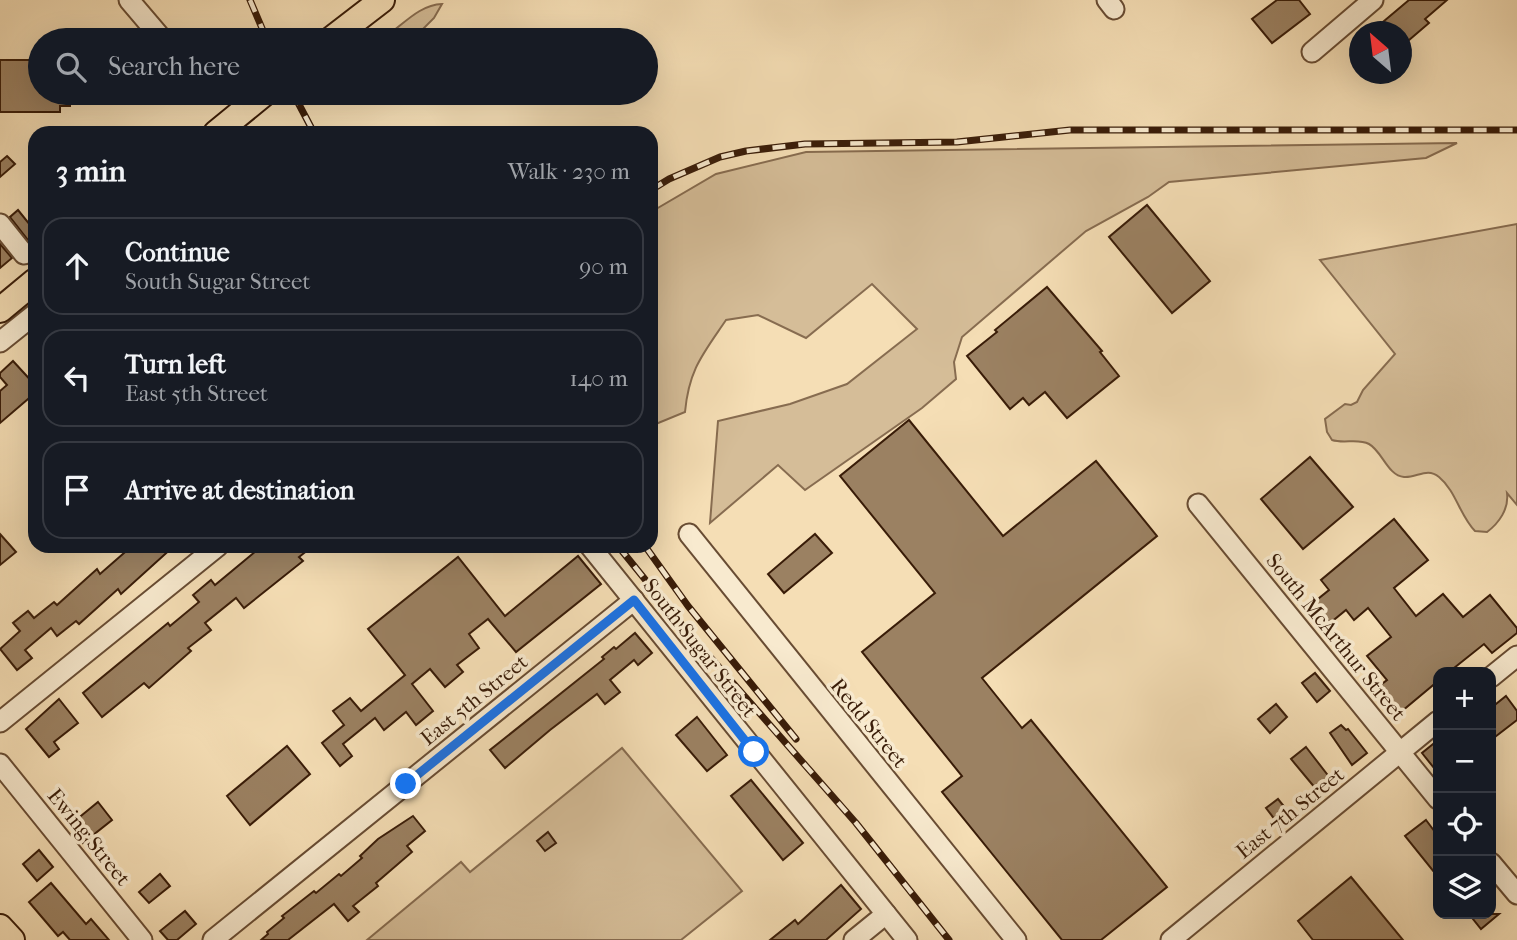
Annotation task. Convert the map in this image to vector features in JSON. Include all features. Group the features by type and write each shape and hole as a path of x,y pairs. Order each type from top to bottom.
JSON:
{"main road":[{"path":"346,28 382,0"},
{"path":"225,126 250,105"},
{"path":"0,310 28,287"},
{"path":"0,927 12,940"}],"street":[{"path":"129,0 153,28"},
{"path":"1312,52 1373,0"},
{"path":"0,224 24,254"},
{"path":"0,342 28,320"},
{"name":"South McArthur Street","path":"1198,504 1433,793"},
{"name":"Redd Street","path":"689,534 1016,940"},
{"path":"0,722 209,553"},
{"name":"South Sugar Street","path":"596,553 907,940"},
{"name":"East 5th Street","path":"213,940 634,600"},
{"path":"1496,673 1517,656"},
{"name":"East 7th Street","path":"1171,940 1433,725"},
{"name":"Ewing Street","path":"0,764 142,940"},
{"path":"1496,869 1517,894"},
{"path":"854,940 886,914"}],"shaded area":[{"path":"442,4 424,28 397,28 417,13 433,5"},
{"path":"1457,143 1426,158 1169,182 1148,197 1086,231 962,337 954,362 956,379 922,408 805,490 778,465 710,523 718,421 790,404 847,384 917,329 872,284 806,338 758,315 726,320 694,373 685,412 658,423 658,208 716,174 806,152"},
{"path":"1517,224 1517,505 1507,493 1505,510 1495,524 1487,532 1475,531 1450,489 1435,474 1398,476 1374,447 1360,441 1332,440 1327,432 1325,419 1345,404 1357,402 1363,390 1395,354 1320,260"},
{"path":"622,748 742,891 681,940 367,940 461,862 470,872"}],"building":[{"path":"1277,0 1299,0 1310,14 1272,43 1252,19"},
{"path":"1409,0 1447,0 1425,19 1429,23 1412,37 1412,21 1384,21"},
{"path":"0,60 28,60 28,105 70,105 60,106 60,112 0,112"},
{"path":"7,156 15,164 0,177 0,162"},
{"path":"1147,205 1210,281 1172,313 1109,237"},
{"path":"18,210 28,222 28,240 10,217"},
{"path":"0,244 12,258 0,268"},
{"path":"1047,287 1102,351 1100,352 1119,376 1067,418 1045,392 1029,405 1023,398 1010,409 967,356"},
{"path":"13,361 28,377 28,399 0,423 0,391 7,385 0,373"},
{"path":"909,420 1003,536 1096,461 1157,536 982,678 1022,728 1031,720 1167,887 1101,940 1062,940 942,792 962,776 862,652 935,593 840,476"},
{"path":"1310,457 1353,507 1303,549 1261,499"},
{"path":"1394,519 1428,560 1394,588 1416,616 1443,594 1463,617 1490,595 1517,628 1517,633 1492,653 1484,644 1455,667 1433,667 1433,685 1396,716 1374,690 1387,680 1367,656 1391,637 1368,608 1354,620 1346,610 1330,623 1313,603 1329,590 1321,580"},
{"path":"0,534 16,552 0,565"},
{"path":"815,534 832,553 784,593 768,574"},
{"path":"124,553 166,553 121,594 118,589 79,624 76,621 57,636 51,628 25,650 32,658 17,670 0,649 20,631 13,623 28,611 34,618 54,602 57,605 97,569 100,574"},
{"path":"254,553 304,553 299,557 303,561 244,608 236,598 205,623 211,630 188,648 191,651 149,688 144,683 102,717 83,693 168,623 170,626 199,602 193,595 211,580 215,585"},
{"path":"578,556 601,584 516,652 488,619 469,634 479,648 457,665 463,672 445,687 430,669 412,684 433,711 416,725 406,712 384,730 375,718 343,744 352,756 340,766 322,743 344,725 333,711 350,698 361,711 405,675 368,629 458,557 505,616"},
{"path":"635,633 652,653 638,665 634,660 610,680 620,692 605,704 597,694 505,768 490,750 604,659 602,657 614,647 616,649"},
{"path":"1315,673 1330,691 1317,702 1302,683"},
{"path":"1506,696 1517,711 1517,720 1496,736 1496,730 1496,704"},
{"path":"59,699 78,723 54,742 59,749 49,757 26,729"},
{"path":"1276,704 1287,717 1270,733 1258,719"},
{"path":"697,717 727,755 707,771 676,735"},
{"path":"1341,725 1348,729 1367,753 1352,765 1330,733"},
{"path":"1433,744 1433,767 1422,753"},
{"path":"287,746 310,774 250,825 227,796"},
{"path":"1306,747 1330,778 1316,789 1291,759"},
{"path":"751,780 803,843 783,860 731,796"},
{"path":"1278,799 1291,815 1279,825 1266,808"},
{"path":"98,802 112,820 83,843 71,828 79,823 76,820"},
{"path":"413,816 425,831 407,846 412,852 376,883 378,886 353,906 359,912 348,921 334,904 288,940 261,940 284,918 282,916 339,874 341,876 362,858 360,856 378,839"},
{"path":"1426,820 1433,829 1433,871 1405,836"},
{"path":"548,832 556,843 545,851 537,841"},
{"path":"39,850 53,867 37,881 23,864"},
{"path":"160,874 170,886 149,903 139,892"},
{"path":"1351,877 1403,940 1313,940 1298,921"},
{"path":"51,883 86,924 91,919 109,940 70,940 63,932 58,936 29,902"},
{"path":"841,885 861,909 826,940 770,940 795,920 798,924"},
{"path":"185,911 196,924 177,940 168,940 160,931"},
{"path":"1473,919 1493,919 1481,929"}],"railway":[{"path":"250,0 262,28"},
{"path":"299,105 310,126"},
{"path":"658,186 720,157 805,144 957,142 1070,130 1517,130"},
{"path":"624,553 682,625 856,823 949,940"},
{"path":"650,553 688,606 796,739"}],"route":[{"path":"406,784 634,600 754,752"}]}
